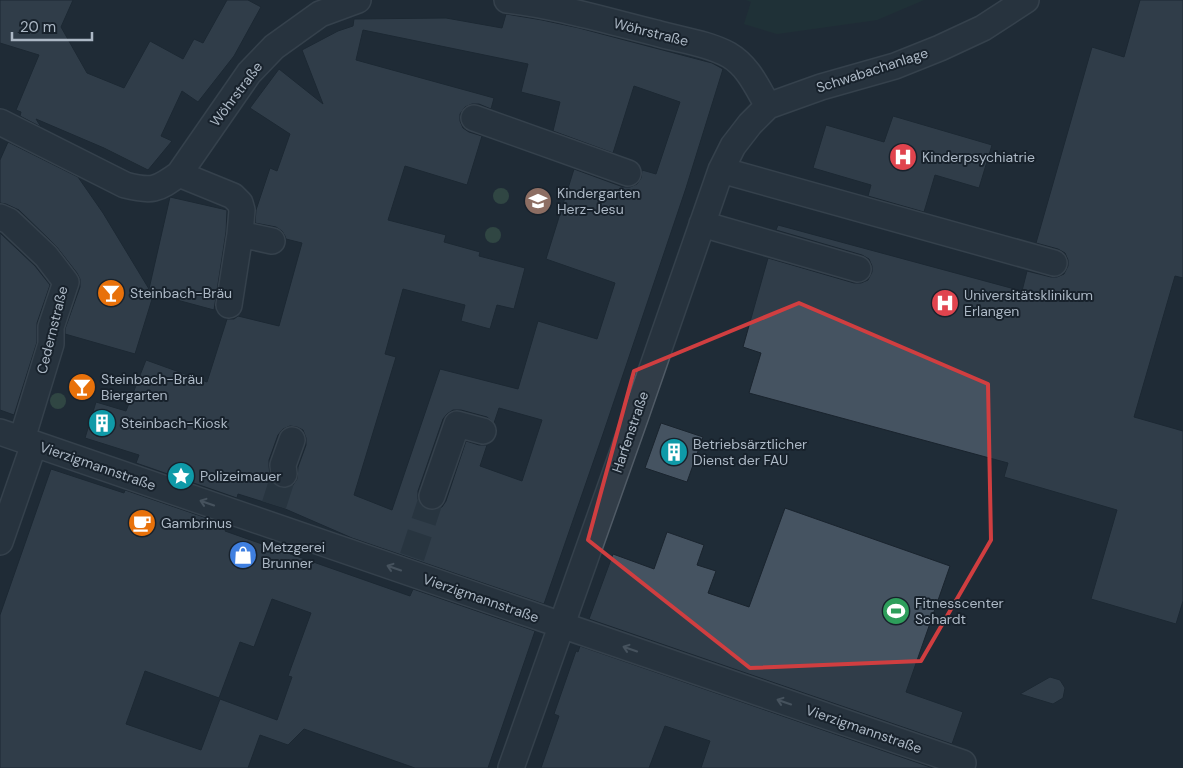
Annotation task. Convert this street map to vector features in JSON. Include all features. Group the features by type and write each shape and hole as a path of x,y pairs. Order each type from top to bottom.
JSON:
{"street":[{"name":"Wöhrstraße","path":"0,122 125,185 150,189 163,186 179,174 248,73 274,47 320,14 358,0"},
{"name":"Wöhrstraße","path":"507,0 530,2 707,45 730,56 748,72 768,106"},
{"name":"Schwabachanlage","path":"768,106 821,87 895,66 940,48 983,28 1026,0"},
{"name":"Harfenstraße","path":"511,768 721,170 733,146 750,124 768,106"},
{"path":"474,118 628,173"},
{"path":"721,170 1054,263"},
{"path":"179,174 233,196 240,203 242,210 240,234 230,305"},
{"name":"Cedernstraße","path":"0,217 9,221 46,256 66,282 51,327 51,344 19,438 0,542"},
{"path":"702,224 858,269"},
{"path":"240,234 272,241"},
{"path":"432,496 457,424 483,431"},
{"name":"Vierzigmannstraße","path":"19,438 562,625 962,766"},
{"path":"284,474 284,465 292,440"}],"highlighted area":[{"path":"799,303 988,384 991,540 921,661 750,668 588,540 634,371"}],"green space":[{"path":"746,0 924,0 877,20 777,34 744,24 751,2"}],"building":[{"path":"0,0 73,0 61,27 87,73 124,88 150,41 183,59 194,39 203,43 227,0 248,0 261,7 234,56 198,102 182,91 161,136 172,141 148,170 104,148 36,119 41,127 20,116 21,112 16,110 39,55 0,43"},
{"path":"1140,0 1183,0 1183,278 1175,276 1134,417 1183,431 1183,601 1176,624 1091,599 1117,510 1004,477 1008,463 749,393 761,353 743,347 768,258 854,283 868,280 872,272 869,259 862,255 776,230 778,225 1022,291 1027,271 1051,277 1064,274 1068,266 1065,253 1036,243 1092,47 1124,57"},
{"path":"506,14 542,20 712,63 723,69 686,188 544,604 352,538 283,508 238,494 237,498 136,463 139,455 85,438 96,402 126,411 146,360 207,382 227,319 234,319 238,316 279,326 302,243 286,239 282,231 276,227 255,223 256,210 270,168 277,171 290,134 250,108 279,69 323,104 302,50 338,31 353,26 354,19 446,18 502,28","holes":["363,30 528,64 521,92 560,102 553,131 613,153 634,86 680,102 656,174 642,170 641,178 637,184 623,187 574,169 546,259 615,283 597,339 538,321 518,389 440,369 392,510 354,495 396,357 385,354 403,289 465,305 461,321 490,329 497,305 514,309 525,268 479,256 480,252 444,242 446,235 388,220 405,166 467,185 482,136 463,128 460,114 465,107 472,104 479,104 491,109 494,98 356,60","499,408 542,420 522,481 480,466 487,445 466,441 446,501 442,507 434,510 421,506 418,499 418,491 443,419 447,414 453,410 461,410 487,417 494,423","290,426 297,427 303,430 306,438 306,445 298,467 297,479 293,485 285,488 278,487 273,483 269,466 269,460 278,435 283,429"]},
{"name":"Kinderpsychiatrie","path":"893,116 992,145 979,188 935,175 924,212 868,196 871,185 813,168 826,125 884,142"},
{"path":"8,142 78,177 103,213 149,289 170,197 227,210 226,232 214,310 151,293 153,296 135,354 65,334 65,329 80,287 80,279 56,246 19,210 0,203 0,160"},
{"path":"0,233 35,266 50,285 37,323 37,342 14,415 0,410"},
{"name":"Betriebsärztlicher Dienst der FAU","path":"661,423 703,437 687,482 645,468"},
{"path":"51,469 124,493 125,490 227,525 225,531 410,596 413,589 535,631 488,768 415,768 304,729 288,745 260,735 248,768 0,768 0,615","holes":["272,599 311,613 288,676 292,677 277,720 220,699 201,750 126,724 145,671 219,698 240,642 254,647"]},
{"path":"785,508 950,566 906,692 963,712 952,744 589,619 613,554 654,569 667,532 704,545 697,565 716,571 708,593 749,607"},
{"path":"580,646 933,768 701,768 710,741 665,726 649,768 541,768 559,716 554,714 576,651 578,652"},
{"path":"1050,677 1060,680 1065,688 1063,698 1053,704 1020,694"}],"tunnel":[{"path":"274,505 284,474"},
{"path":"412,557 432,496"}],"place":[{"name":"Kinderpsychiatrie","path":"903,157"},
{"name":"Kindergarten Herz-Jesu","path":"538,201"},
{"name":"Steinbach-Bräu","path":"111,293"},
{"name":"Universitätsklinikum Erlangen","path":"945,303"},
{"name":"Steinbach-Bräu Biergarten","path":"82,387"},
{"name":"Steinbach-Kiosk","path":"102,423"},
{"name":"Betriebsärztlicher Dienst der FAU","path":"674,452"},
{"name":"Polizeimauer","path":"181,476"},
{"name":"Gambrinus","path":"142,523"},
{"name":"Metzgerei Brunner","path":"243,555"},
{"name":"Fitnesscenter Schardt","path":"896,611"}]}
